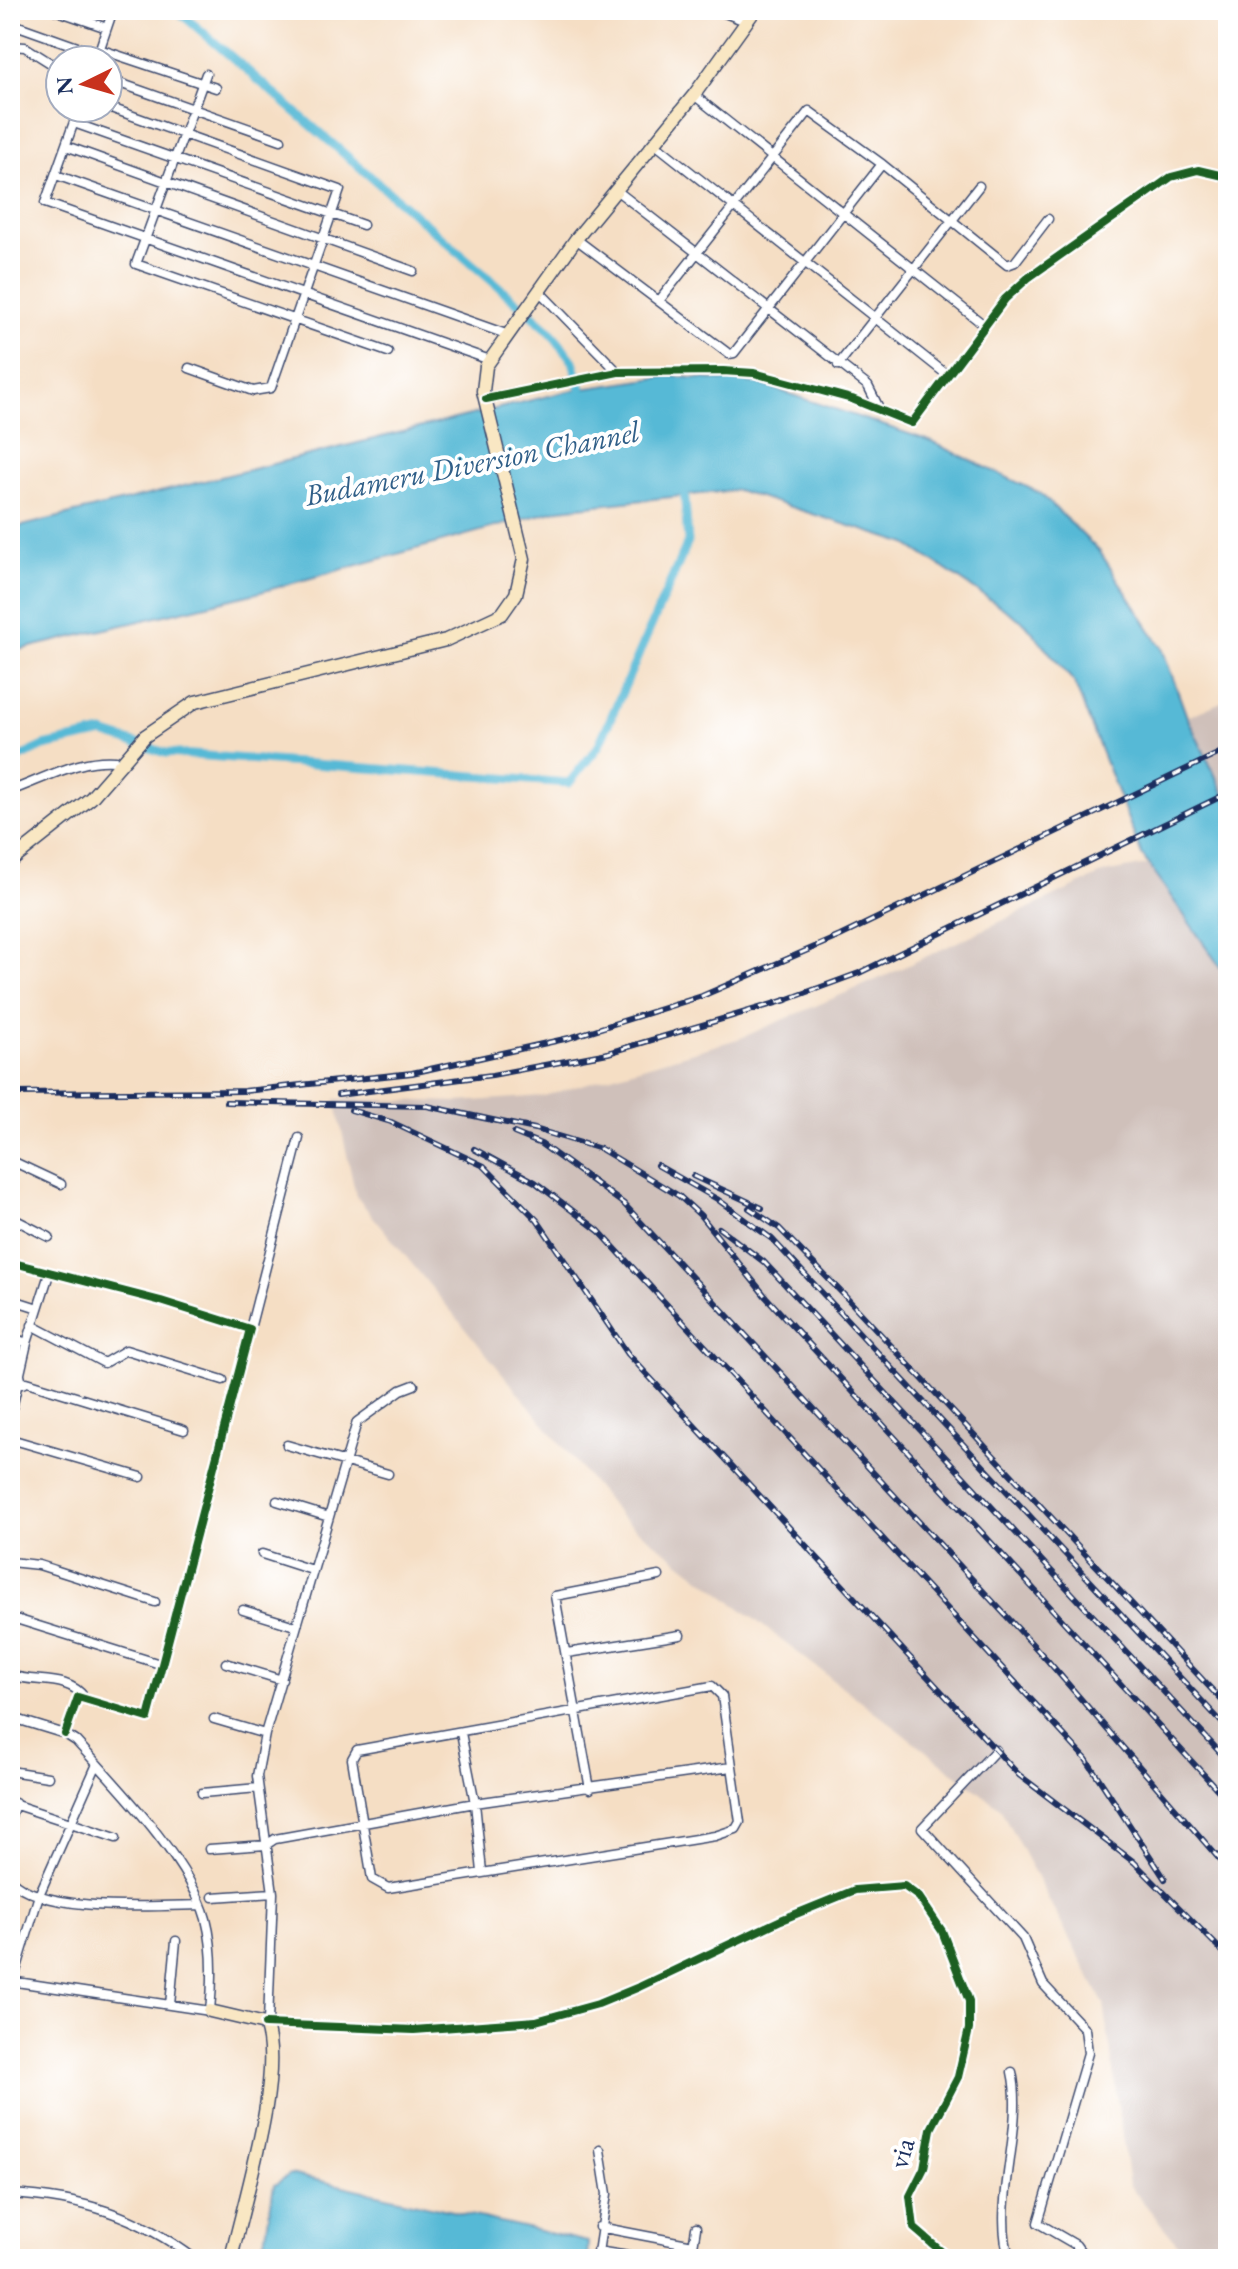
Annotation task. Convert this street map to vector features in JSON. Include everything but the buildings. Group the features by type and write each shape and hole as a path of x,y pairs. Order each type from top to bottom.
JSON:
{"main road":[{"path":"10,862 91,798 145,736 195,702 446,640 502,614 516,594 523,574 486,399 484,375 490,360 576,239 694,95 755,10"},
{"path":"210,2011 266,2023 272,2052 268,2094 231,2259"}],"street":[{"path":"55,10 107,28"},
{"path":"101,44 113,10"},
{"path":"717,10 748,22"},
{"path":"10,23 69,44"},
{"path":"10,46 25,47 44,59"},
{"path":"124,60 204,78 216,88"},
{"path":"204,78 136,264 388,352"},
{"path":"124,85 281,140"},
{"path":"694,95 984,325"},
{"path":"659,301 809,111 882,164 1007,265 1015,262 1048,219"},
{"path":"124,113 340,190 271,388 253,391 189,368"},
{"path":"74,124 45,203 490,360"},
{"path":"77,124 363,225"},
{"path":"654,143 737,205 946,374"},
{"path":"66,146 413,271"},
{"path":"576,239 725,355 734,353 882,164"},
{"path":"486,399 618,372 668,369 754,373 880,410 912,423 984,325 1028,278 1151,188 1171,177 1198,170 1228,177"},
{"path":"56,175 506,334"},
{"path":"838,365 979,186"},
{"path":"616,190 873,392 880,410"},
{"path":"538,292 618,372"},
{"path":"10,791 87,763 107,760 122,762"},
{"path":"65,1734 76,1698 85,1698 148,1718 299,1138"},
{"path":"10,1160 61,1184"},
{"path":"10,1217 49,1237"},
{"path":"10,1262 161,1301 250,1329"},
{"path":"11,1412 27,1343 49,1274"},
{"path":"10,1299 38,1308"},
{"path":"32,1325 104,1363 126,1350 223,1380"},
{"path":"10,1337 27,1343"},
{"path":"10,1372 20,1375"},
{"path":"20,1375 22,1384 27,1382 184,1430"},
{"path":"266,2023 273,1893 258,1788 265,1734 357,1422 401,1390 414,1385"},
{"path":"10,1442 14,1440 141,1477"},
{"path":"287,1445 388,1474"},
{"path":"277,1501 329,1517"},
{"path":"262,1554 312,1570"},
{"path":"10,1562 39,1565 155,1602"},
{"path":"590,1789 555,1596 659,1576"},
{"path":"243,1610 295,1626"},
{"path":"10,1621 16,1619 160,1664"},
{"path":"567,1653 680,1635"},
{"path":"226,1663 282,1680"},
{"path":"10,1675 26,1681 43,1678 71,1684 85,1698"},
{"path":"712,1686 722,1696 740,1822 736,1829 715,1836 382,1888 372,1879 354,1752 461,1733 712,1686"},
{"path":"10,1717 65,1734 97,1764 181,1867 201,1905 211,1940 210,2011 12,1981 39,1895 97,1764"},
{"path":"214,1719 265,1734"},
{"path":"461,1733 475,1803 482,1872"},
{"path":"996,1750 922,1828 1023,1938 1043,1984 1085,2029 1088,2053 1038,2223 1076,2245 1086,2259"},
{"path":"209,1849 266,1845 275,1839 475,1803 731,1767"},
{"path":"10,1771 48,1777"},
{"path":"202,1793 258,1788"},
{"path":"10,1820 12,1803 116,1838"},
{"path":"10,1879 39,1895 99,1904 201,1905"},
{"name":"via","path":"266,2023 414,2030 536,2021 598,2004 794,1914 855,1890 904,1886 919,1897 942,1931 969,2001 969,2029 958,2077 931,2129 924,2168 910,2196 914,2228 950,2259"},
{"path":"213,1897 273,1893"},
{"path":"170,2005 176,1941"},
{"path":"1010,2259 1007,2198 1016,2091 1012,2072"},
{"path":"600,2150 607,2194 599,2227 597,2255 647,2259"},
{"path":"10,2194 82,2201 147,2227 195,2259"},
{"path":"599,2227 693,2245"},
{"path":"691,2259 696,2228"}],"shaded area":[{"path":"1228,699 1228,802 1187,717"},
{"path":"1228,850 1228,2259 1190,2259 1129,2185 1104,2004 1000,1808 620,1516 356,1196 335,1099 459,1102 544,1096 741,1038 885,976 1104,873"}],"water":[{"name":"Budameru Diversion Channel","path":"669,376 757,383 930,441 1040,493 1100,552 1162,648 1187,717 1228,802 1228,978 1142,855 1074,682 1025,623 907,544 737,490 560,509 257,593 10,652 10,529 568,391"},
{"path":"290,2174 588,2242 587,2259 262,2259 274,2185"}],"waterway":[{"path":"177,10 549,330 573,361 584,399"},
{"path":"10,762 44,746 103,733 166,753 569,783 598,747 688,542 684,487"}],"railway":[{"path":"10,1093 244,1091 412,1073 569,1038 702,996 840,936 1228,749"},
{"path":"338,1095 492,1075 608,1053 786,1000 859,973 1228,793"},
{"path":"226,1102 427,1106 535,1129 601,1149 679,1196 700,1215 766,1297 1228,1801"},
{"path":"351,1110 391,1122 484,1166 537,1220 628,1354 1019,1775 1134,1862 1228,1957"},
{"path":"514,1133 541,1144 624,1204 1048,1661 1228,1869"},
{"path":"474,1149 535,1182 599,1231 1086,1759 1165,1879"},
{"path":"657,1165 717,1199 772,1239 1228,1729"},
{"path":"693,1176 762,1208"},
{"path":"749,1208 779,1228 844,1295 1228,1707"},
{"path":"719,1228 764,1262 1228,1761"}],"cycle path":[{"path":"486,399 618,372 723,371 754,373 852,399 912,423 1005,299 1028,278 1171,177 1198,170 1228,177"},
{"path":"10,1262 161,1301 250,1329 148,1718 78,1697 65,1734"},
{"path":"265,2024 414,2030 536,2021 598,2004 781,1920 855,1890 904,1886 919,1897 942,1931 969,2001 969,2029 958,2077 931,2129 924,2168 910,2196 914,2228 950,2259"}]}
